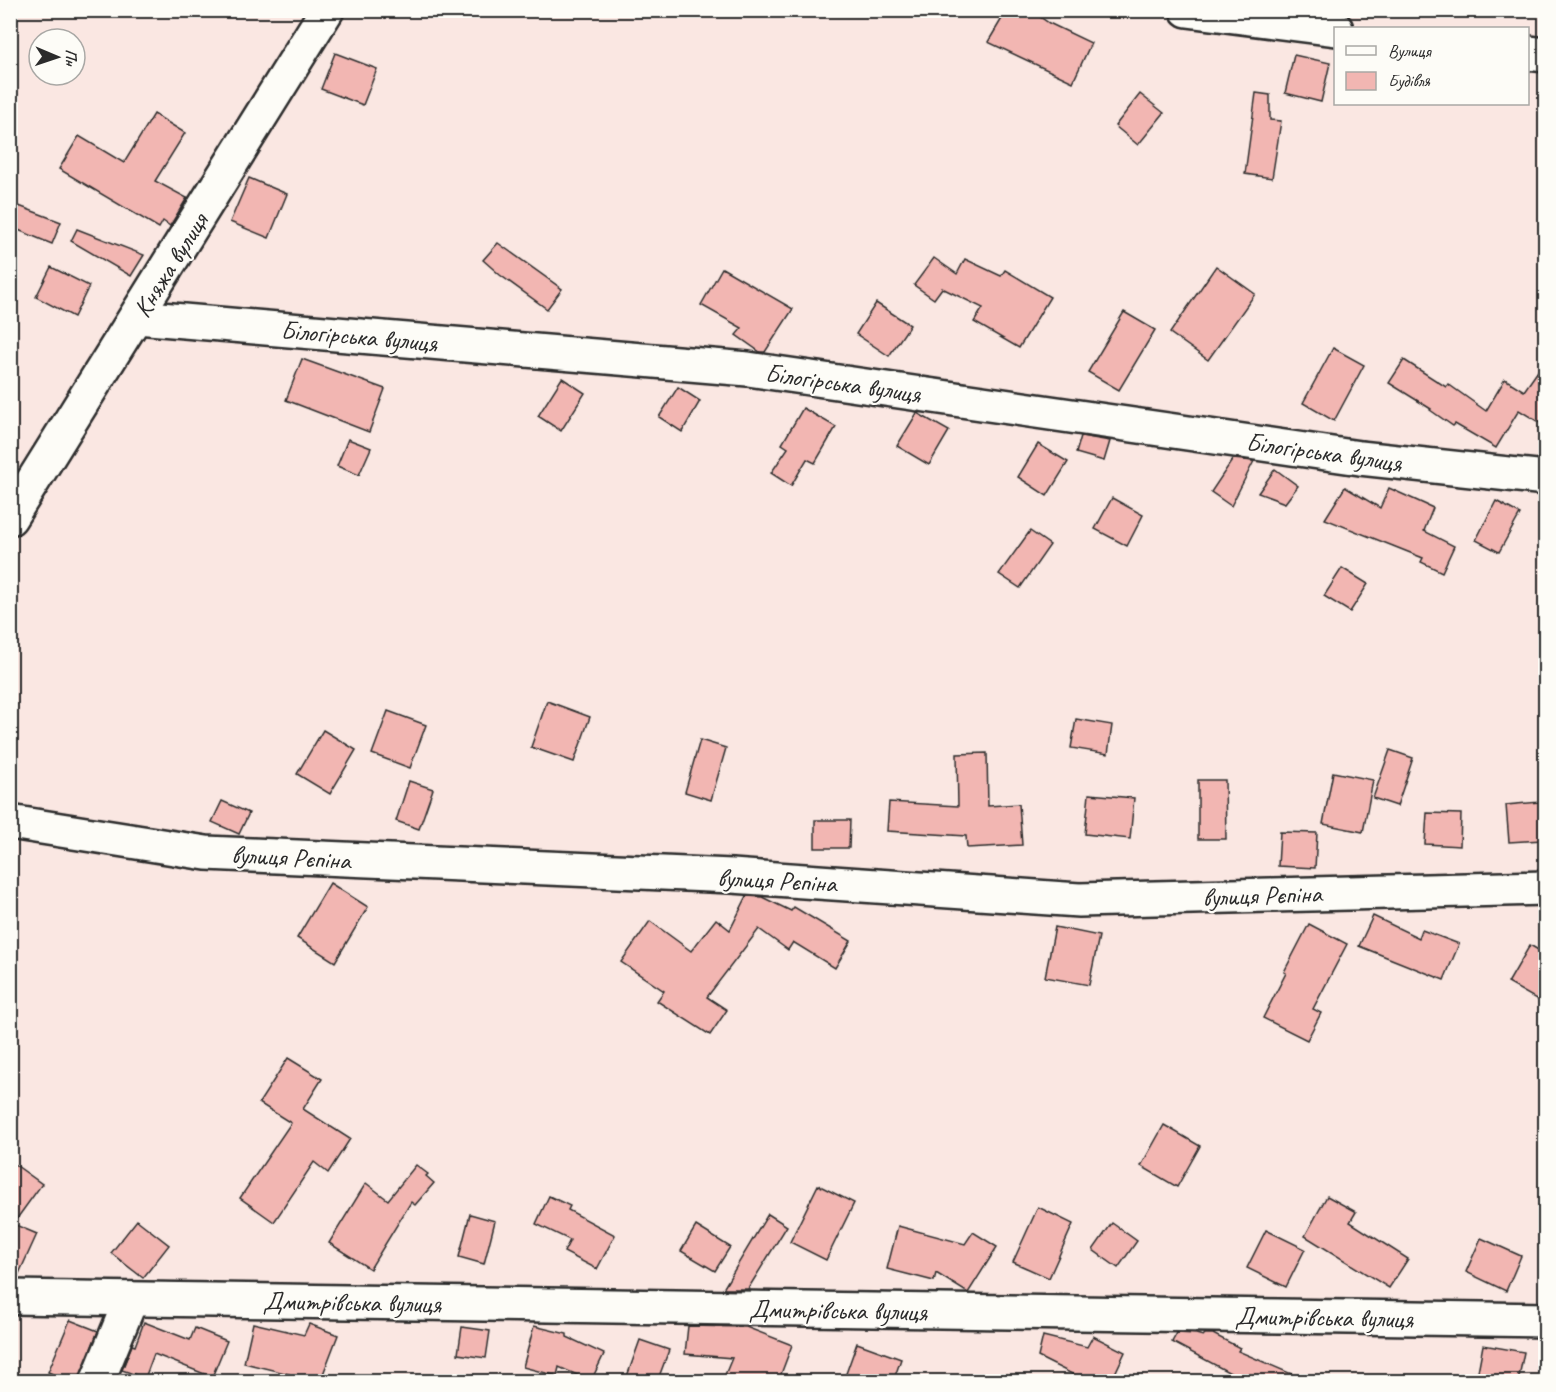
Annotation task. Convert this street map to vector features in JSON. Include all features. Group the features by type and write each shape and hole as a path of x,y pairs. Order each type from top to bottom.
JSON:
{"street":[{"name":"Княжа вулиця","path":"10,518 327,10"},
{"path":"1187,10 1334,29"},
{"path":"1529,53 1545,55"},
{"name":"Білогірська вулиця","path":"137,317 748,369 1360,459 1545,478"},
{"name":"вулиця Рєпіна","path":"10,822 206,853 732,876 1079,900 1545,888"},
{"name":"Дмитрівська вулиця","path":"10,1297 1545,1320"},
{"path":"97,1382 131,1299"}],"building":[{"path":"1007,10 1030,10 1049,23 1091,43 1073,82 988,42"},
{"path":"335,53 377,69 363,105 321,89"},
{"path":"1294,55 1330,63 1321,102 1285,93"},
{"path":"1256,93 1270,95 1270,120 1281,121 1272,178 1245,174"},
{"path":"1140,94 1164,113 1138,145 1115,126"},
{"path":"154,114 185,133 155,181 187,198 170,226 163,221 159,228 59,169 79,136 124,163"},
{"path":"249,178 287,194 269,238 230,222"},
{"path":"19,206 61,222 52,244 11,227"},
{"path":"77,229 144,255 131,276 71,241"},
{"path":"498,243 562,289 547,309 483,260"},
{"path":"934,258 957,274 965,259 1001,276 1005,270 1050,297 1019,348 974,322 983,308 942,288 934,299 914,285"},
{"path":"1216,266 1255,294 1208,360 1170,333"},
{"path":"51,267 89,286 74,317 36,297"},
{"path":"722,268 793,309 765,352 760,352 736,335 742,328 701,305"},
{"path":"876,303 910,325 889,356 856,334"},
{"path":"1124,312 1155,330 1119,390 1088,372"},
{"path":"1333,348 1364,365 1334,421 1303,403"},
{"path":"302,359 385,389 369,432 286,400"},
{"path":"1404,360 1446,387 1448,384 1486,411 1505,379 1524,391 1545,361 1545,426 1519,410 1496,448 1455,424 1453,426 1431,409 1389,383"},
{"path":"562,378 585,393 561,431 538,416"},
{"path":"678,387 700,401 682,432 659,417"},
{"path":"803,408 836,427 815,463 807,459 791,486 771,473 788,448 782,444"},
{"path":"917,413 949,431 929,465 897,446"},
{"path":"1081,436 1110,441 1104,461 1076,453"},
{"path":"348,439 371,448 359,475 337,466"},
{"path":"1038,444 1068,462 1047,496 1018,477"},
{"path":"1233,459 1254,461 1231,506 1211,492"},
{"path":"1275,469 1298,486 1285,503 1258,493"},
{"path":"1345,487 1380,508 1389,488 1433,508 1424,531 1454,546 1442,572 1421,562 1423,558 1325,519"},
{"path":"1112,498 1143,515 1127,546 1095,529"},
{"path":"1496,501 1520,514 1499,552 1476,540"},
{"path":"1030,531 1050,545 1020,588 999,574"},
{"path":"1342,568 1368,584 1350,612 1324,596"},
{"path":"547,701 590,717 574,762 531,747"},
{"path":"388,711 426,725 410,768 372,754"},
{"path":"1076,719 1112,725 1108,754 1071,748"},
{"path":"323,730 356,750 330,794 297,774"},
{"path":"700,740 726,748 711,800 685,792"},
{"path":"1390,750 1413,758 1397,806 1373,798"},
{"path":"987,753 988,806 1019,804 1022,845 967,848 966,836 887,831 889,802 958,806 957,754"},
{"path":"1333,772 1373,780 1363,832 1323,824"},
{"path":"1198,780 1225,780 1226,839 1198,839"},
{"path":"409,781 433,789 419,829 396,821"},
{"path":"1089,794 1134,798 1130,839 1085,834"},
{"path":"222,801 249,813 239,834 212,822"},
{"path":"1540,802 1543,840 1509,842 1506,805"},
{"path":"1427,813 1461,814 1460,846 1425,844"},
{"path":"815,820 850,820 849,848 815,848"},
{"path":"1280,832 1317,833 1315,868 1278,866"},
{"path":"330,883 368,907 335,962 297,938"},
{"path":"747,896 762,897 791,911 794,907 851,941 835,968 793,942 788,950 759,929 707,997 727,1010 710,1035 657,1001 664,991 621,962 650,921 691,951 716,919 730,930"},
{"path":"1373,916 1419,938 1422,930 1459,944 1444,980 1359,946"},
{"path":"1309,924 1347,944 1313,1009 1321,1013 1307,1040 1263,1018"},
{"path":"1055,927 1099,936 1089,985 1045,977"},
{"path":"1530,945 1545,954 1545,1004 1508,983"},
{"path":"288,1058 322,1079 303,1109 350,1139 328,1173 314,1162 274,1222 240,1198 291,1123 259,1103"},
{"path":"1164,1125 1200,1146 1177,1187 1141,1166"},
{"path":"10,1161 42,1184 13,1224 37,1234 17,1278 10,1278"},
{"path":"416,1165 428,1174 426,1176 434,1183 415,1205 411,1202 370,1269 329,1243 366,1183 388,1200"},
{"path":"818,1185 854,1203 826,1260 790,1242"},
{"path":"549,1196 570,1206 568,1210 615,1235 597,1269 564,1252 570,1240 536,1224"},
{"path":"1327,1196 1356,1212 1350,1222 1408,1259 1389,1288 1305,1236"},
{"path":"1038,1207 1073,1224 1049,1278 1013,1262"},
{"path":"470,1214 495,1221 484,1264 459,1257"},
{"path":"768,1214 787,1226 748,1289 723,1289"},
{"path":"137,1220 169,1245 143,1278 111,1253"},
{"path":"1112,1223 1137,1241 1118,1268 1093,1250"},
{"path":"696,1226 730,1247 715,1271 681,1251"},
{"path":"898,1226 965,1244 973,1232 997,1247 968,1293 936,1273 934,1281 887,1269"},
{"path":"1266,1230 1305,1249 1286,1287 1247,1268"},
{"path":"1481,1238 1521,1256 1506,1291 1466,1272"},
{"path":"70,1320 98,1331 79,1382 71,1382 48,1372"},
{"path":"144,1322 190,1340 195,1328 227,1341 212,1377 154,1354 145,1378 122,1370 132,1345 135,1346"},
{"path":"253,1323 304,1335 309,1324 338,1335 320,1382 286,1382 289,1374 244,1363"},
{"path":"534,1326 567,1334 567,1337 604,1354 591,1381 559,1367 557,1376 523,1367"},
{"path":"688,1326 746,1327 792,1345 778,1382 722,1382 732,1358 685,1354"},
{"path":"462,1327 490,1331 486,1358 458,1354"},
{"path":"1177,1333 1203,1336 1213,1334 1240,1348 1238,1351 1310,1382 1247,1382 1172,1342"},
{"path":"1043,1336 1087,1347 1093,1336 1125,1352 1111,1382 1088,1382 1038,1357"},
{"path":"640,1340 669,1350 657,1382 625,1382"},
{"path":"857,1343 901,1359 893,1382 843,1382"},
{"path":"1483,1345 1524,1352 1518,1382 1476,1382"}]}
